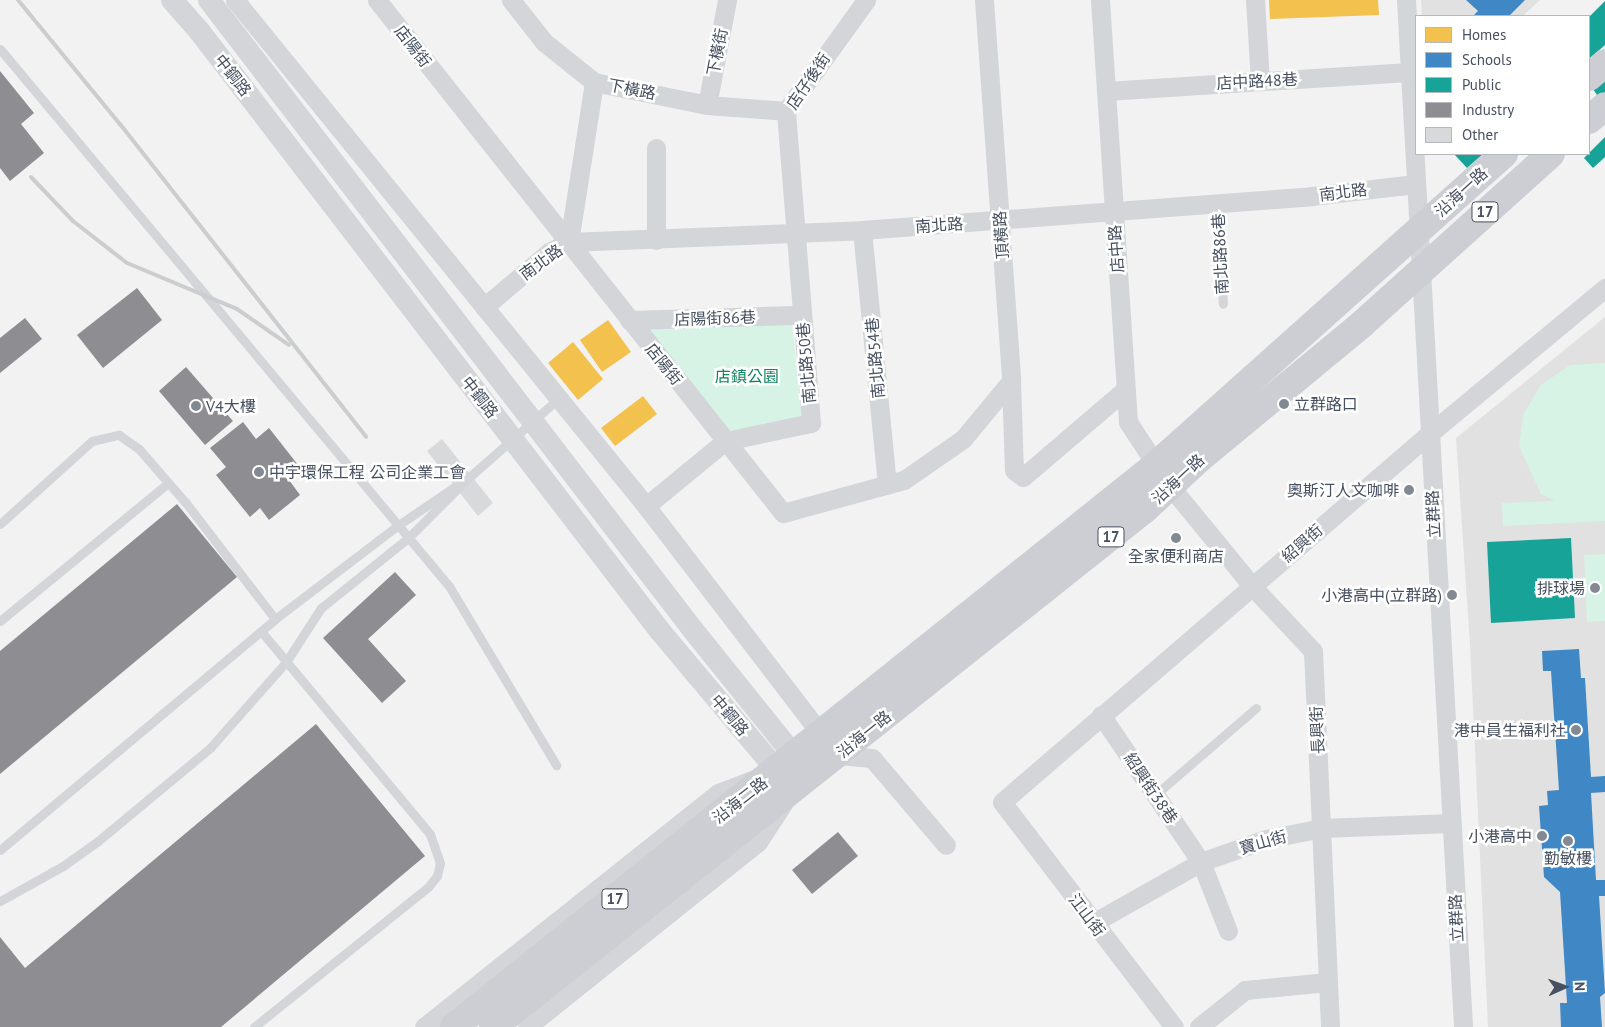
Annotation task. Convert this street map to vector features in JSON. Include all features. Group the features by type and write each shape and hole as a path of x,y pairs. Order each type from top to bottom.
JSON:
{"main road":[{"path":"1590,76 1605,63"},
{"path":"1590,119 1605,106"},
{"name":"沿海一路","path":"1163,475 1417,232 1503,155"},
{"name":"沿海一路","path":"794,773 1163,475 1362,324 1550,155"},
{"name":"沿海二路","path":"454,1027 794,773"},
{"name":"沿海二路","path":"493,1027 794,773"}],"street":[{"name":"中鋼路","path":"172,0 200,32 660,631 794,773"},
{"name":"店陽街","path":"377,0 569,242 628,320 783,513 904,480 964,439 1011,381"},
{"name":"下橫路","path":"511,0 544,42 594,82 707,104 786,111"},
{"name":"下橫街","path":"707,104 727,0"},
{"name":"店仔後街","path":"794,234 786,111 866,0"},
{"name":"頂橫路","path":"984,0 1011,381 1014,470 1023,477 1126,389"},
{"name":"店中路","path":"1100,0 1128,422 1163,475"},
{"path":"1255,0 1260,81"},
{"name":"立群路","path":"1406,0 1414,184 1462,1027"},
{"name":"中鋼路","path":"227,3 534,421 693,630 794,773"},
{"path":"200,32 227,3 559,398 646,506 829,745 872,758 946,845"},
{"name":"店中路48巷","path":"1106,91 1409,72"},
{"path":"569,242 594,82"},
{"path":"656,148 656,240"},
{"name":"南北路","path":"484,307 549,252 569,242 794,234 1000,221 1217,204 1414,184"},
{"name":"南北路54巷","path":"862,230 887,486"},
{"name":"南北路50巷","path":"646,506 726,442 811,423 794,234"},
{"name":"紹興街","path":"1002,802 1429,434 1605,288"},
{"name":"店陽街86巷","path":"628,320 802,315"},
{"name":"長興街","path":"1163,475 1252,586 1313,651 1330,1027"},
{"name":"紹興街38巷","path":"1101,715 1201,862 1228,931"},
{"name":"沿海二路","path":"424,1027 718,793 794,773"},
{"name":"沿海二路","path":"527,1027 758,842 794,773"},
{"name":"江山街","path":"1002,802 1174,1027"},
{"name":"寶山街","path":"1093,923 1201,862 1266,840 1322,828 1451,823"},
{"path":"1199,1027 1245,990 1328,982"}],"lane":[{"path":"0,49 449,586 556,764"},
{"name":"南北路86巷","path":"1217,204 1223,304"},
{"path":"0,901 63,866 168,784 210,748 286,662 321,608 408,538 466,480 559,398"},
{"path":"0,524 92,441 119,435 139,449 168,483 275,619"},
{"path":"0,850 275,619 397,526 466,480"},
{"path":"0,620 168,483"},
{"path":"254,1027 428,887 437,876 440,863 430,834 261,631"},
{"path":"1156,794 1256,708"}],"shaded area":[{"path":"1421,0 1540,0 1524,15 1422,15"},
{"name":"小港高中","path":"1605,317 1605,1027 1488,1027 1470,645 1456,438"}],"green space":[{"name":"店鎮公園","path":"792,325 802,418 728,431 644,328"},
{"path":"1605,363 1605,521 1503,526 1502,503 1555,501 1541,494 1519,446 1523,415 1541,385 1570,365"},
{"name":"排球場","path":"1605,554 1605,621 1587,622 1584,555"}],"building: Homes":[{"path":"1269,0 1378,0 1379,15 1270,19"},
{"path":"608,320 631,352 602,372 580,340"},
{"path":"573,342 603,379 578,400 548,363"},
{"path":"643,396 657,414 615,446 601,428"}],"building: Schools":[{"path":"1466,0 1525,0 1510,15 1474,15 1478,11"},
{"name":"勤敏樓","path":"1579,649 1581,678 1585,678 1591,777 1605,776 1605,792 1591,793 1596,880 1605,880 1605,896 1599,896 1605,993 1600,997 1602,1027 1561,1027 1560,1003 1567,1003 1560,892 1544,877 1539,806 1548,805 1547,791 1559,790 1551,671 1543,671 1542,651"}],"building: Public":[{"path":"1605,1 1605,45 1590,58 1590,16"},
{"path":"1590,58 1605,79 1605,107 1590,84"},
{"path":"1605,137 1605,157 1593,168 1584,158 1590,155 1590,152"},
{"path":"1455,155 1482,155 1467,168"},
{"path":"1571,538 1575,618 1491,623 1487,542"}],"building: Industry":[{"path":"0,71 34,113 21,124 44,153 10,181 0,168"},
{"path":"137,288 162,320 103,368 77,335"},
{"path":"25,318 42,339 0,373 0,338"},
{"name":"V4大樓","path":"186,367 233,421 205,445 159,391"},
{"name":"中宇環保工程 公司企業工會","path":"243,422 256,439 269,428 302,470 289,480 300,495 269,520 260,508 250,517 216,475 226,467 210,448"},
{"path":"177,504 237,577 0,774 0,651"},
{"path":"395,572 416,595 368,639 406,681 382,703 323,638"},
{"path":"316,724 425,856 221,1027 0,1027 0,937 25,968"},
{"path":"838,832 858,856 812,894 792,870"}],"building: Other":[{"path":"442,439 493,503 478,516 427,451"}],"railway":[{"path":"18,0 120,124 366,437"},
{"path":"31,177 73,221 127,263 237,309 289,345"}],"place":[{"name":"立群路口","path":"1284,404"},
{"name":"V4大樓","path":"196,406"},
{"name":"中宇環保工程 公司企業工會","path":"259,472"},
{"name":"奧斯汀人文咖啡","path":"1409,490"},
{"name":"全家便利商店","path":"1176,538"},
{"name":"排球場","path":"1595,588"},
{"name":"小港高中(立群路)","path":"1452,595"},
{"name":"港中員生福利社","path":"1576,730"},
{"name":"小港高中","path":"1542,836"},
{"name":"勤敏樓","path":"1568,841"}]}
